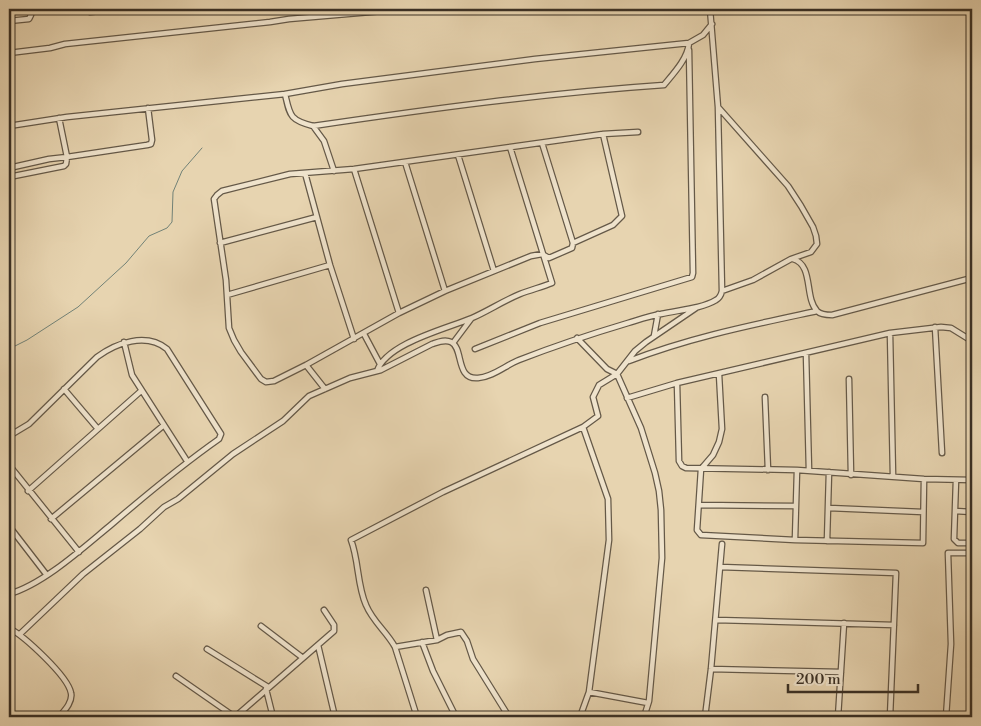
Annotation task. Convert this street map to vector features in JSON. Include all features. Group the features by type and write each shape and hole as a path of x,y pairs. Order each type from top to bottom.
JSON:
{"street":[{"path":"9,21 29,19 31,15 30,9"},
{"path":"85,9 90,12 122,9"},
{"path":"9,53 50,48 65,44 289,19 406,9"},
{"path":"20,634 83,574 140,529 164,507 178,499 233,454 283,421 309,396 357,375 377,371 432,344 444,341 453,343 464,371 468,376 481,378 517,361 577,338 658,314 699,306 717,299 722,291 718,107 710,9"},
{"path":"9,126 59,118 285,94 342,84 535,59 689,43 703,36 712,24"},
{"path":"475,349 540,323 692,277 689,43"},
{"path":"285,94 290,116 296,121 313,126 495,101 664,85 677,69 688,49"},
{"path":"718,107 788,186 802,206 813,227 817,244 811,252 791,259 753,280 722,291"},
{"path":"9,168 49,159 151,144 148,108"},
{"path":"9,177 64,166 66,164 59,118"},
{"path":"313,126 324,141 334,171"},
{"path":"542,143 573,243 572,248 549,258 542,254 531,256 445,291 399,313 364,334 274,381 266,382 261,379 234,340 229,328 227,294 214,199 222,191 290,174 354,169 604,134 638,132"},
{"path":"573,243 613,225 622,216 604,134"},
{"path":"377,371 387,356 396,350 436,330 472,318 519,294 552,283 510,147"},
{"path":"458,155 494,271"},
{"path":"405,162 445,291"},
{"path":"354,169 399,313"},
{"path":"305,173 330,266 354,339"},
{"path":"220,243 317,217"},
{"path":"791,259 801,264 805,270 813,304 817,311"},
{"path":"227,294 330,266"},
{"path":"628,361 668,346 721,332 817,311 832,315 972,278"},
{"path":"417,717 396,647 372,619 364,603 356,553 351,540 443,492 583,427 598,416 593,397 599,385 617,374 635,351 699,306"},
{"path":"654,336 658,314"},
{"path":"453,343 472,318"},
{"path":"627,398 677,383 890,333 942,326 951,328 972,341"},
{"path":"935,327 942,453"},
{"path":"890,333 893,476"},
{"path":"364,334 380,364"},
{"path":"577,338 607,369 617,374 641,428 655,473 661,510 662,558 648,703 644,717"},
{"path":"9,436 29,424 104,352 124,342 150,341 160,343 167,349 221,434 219,439 187,461 79,552 22,589 9,594"},
{"path":"124,342 132,375 187,461"},
{"path":"806,353 809,471"},
{"path":"306,365 325,389"},
{"path":"720,374 722,429 720,442 709,461 701,469 697,530 701,535 795,540 923,543 924,479"},
{"path":"850,379 850,475"},
{"path":"677,383 679,461 686,468 797,470 850,475 972,480"},
{"path":"64,389 98,429"},
{"path":"28,491 141,391"},
{"path":"765,397 768,470"},
{"path":"51,519 164,425"},
{"path":"580,717 588,692 609,540 608,499 583,427"},
{"path":"9,465 79,552"},
{"path":"795,540 797,470"},
{"path":"828,541 829,472"},
{"path":"956,480 954,539 955,542 972,543"},
{"path":"699,504 796,506"},
{"path":"829,508 923,512"},
{"path":"955,511 972,512"},
{"path":"9,526 46,574"},
{"path":"706,717 722,544"},
{"path":"946,717 951,644 948,553 972,553"},
{"path":"720,567 896,573 891,717 904,717"},
{"path":"426,590 437,640"},
{"path":"176,676 235,717 334,631 335,628 324,610"},
{"path":"716,620 894,625"},
{"path":"838,717 844,623"},
{"path":"261,626 303,658"},
{"path":"9,628 20,634 60,673 72,693 70,701 59,717"},
{"path":"396,647 437,640 447,635 461,632 467,641 473,659 509,717"},
{"path":"422,642 433,671 456,717"},
{"path":"318,645 335,717"},
{"path":"207,649 267,688 273,717"},
{"path":"711,669 841,672"},
{"path":"588,692 648,703"}],"waterway":[{"path":"9,349 27,340 78,307 126,263 149,236 167,228 172,222 173,192 182,171 202,148"}]}
